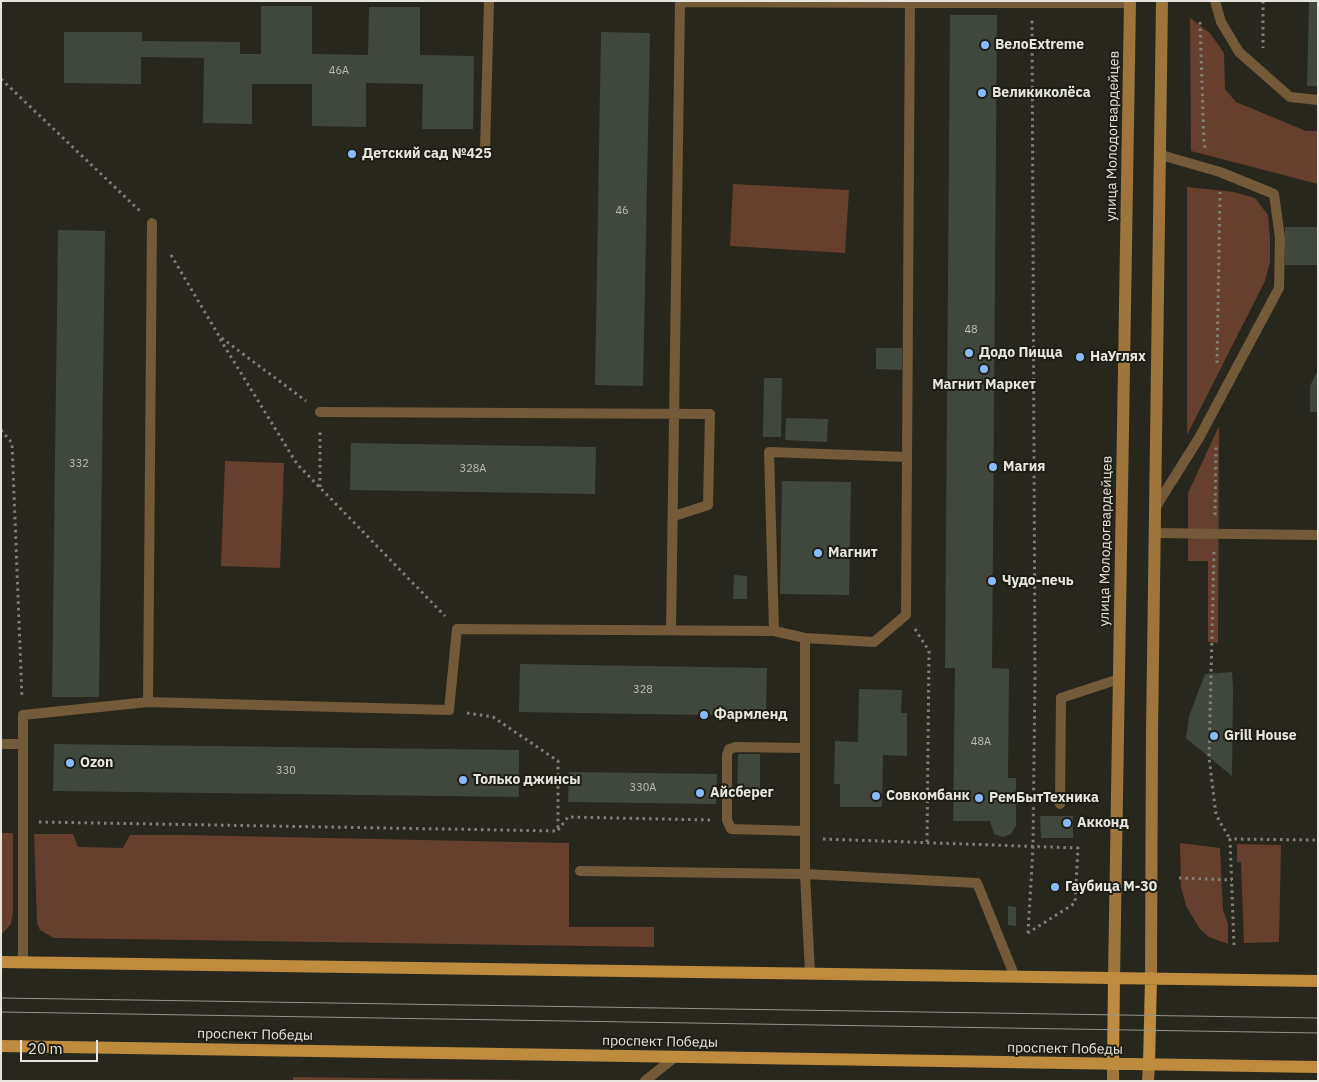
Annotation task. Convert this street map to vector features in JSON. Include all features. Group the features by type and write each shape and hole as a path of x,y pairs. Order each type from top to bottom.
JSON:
{"main road":[{"path":"1148,1081 1151,978 1150,868 1162,1"},
{"name":"улица Молодогвардейцев","path":"1113,1081 1130,2"},
{"path":"1,962 1318,981"},
{"name":"проспект Победы","path":"1,1046 1318,1067"}],"lane":[{"path":"485,150 489,1"},
{"path":"1215,1 1221,22 1238,52 1290,97 1318,100"},
{"path":"671,630 680,2 910,4 1130,2"},
{"path":"23,962 23,715 148,702 449,710 457,629 774,631 805,638 874,642 906,616 910,4"},
{"path":"1155,508 1199,438 1279,288 1280,238 1274,194 1220,172 1161,155"},
{"path":"148,702 152,223"},
{"path":"320,412 710,414 708,505 674,516"},
{"path":"774,631 769,452 907,457"},
{"path":"1154,533 1318,535"},
{"path":"805,638 805,874 810,974"},
{"path":"1060,804 1061,698 1119,679"},
{"path":"1,744 22,744"},
{"path":"804,748 736,747 729,749 727,755 727,820 731,829 805,835"},
{"path":"580,871 805,874 977,883 1015,978"},
{"path":"645,1081 675,1057"}],"path":[{"path":"1263,1 1264,74"},
{"path":"805,835 927,844 1033,847 1078,848 1075,903 1028,933 1033,847 1035,673 1032,3"},
{"path":"1,79 152,223 297,464 457,629"},
{"path":"219,336 320,412 320,487"},
{"path":"1,430 12,442 23,715"},
{"path":"906,616 929,651 927,844"},
{"path":"449,710 493,717 558,761 558,831"},
{"path":"558,831 568,817 727,820"},
{"path":"23,822 558,831"},
{"path":"1234,945 1230,839 1318,840"},
{"path":"1179,878 1232,880"}],"shaded area":[{"path":"1190,18 1210,33 1224,53 1225,89 1236,102 1306,131 1318,131 1318,184 1191,151"},
{"path":"733,184 849,190 845,253 730,246"},
{"path":"1187,187 1234,192 1255,198 1268,215 1270,262 1265,281 1187,435"},
{"path":"1219,426 1218,643 1208,642 1208,561 1188,561 1188,493"},
{"path":"225,461 284,463 280,568 221,566"},
{"path":"1,833 13,833 13,912 11,924 1,935"},
{"path":"34,834 73,834 78,847 123,848 130,835 569,843 569,927 654,927 654,947 54,938 40,930 37,923"},
{"path":"1180,843 1220,848 1223,910 1228,924 1228,944 1209,937 1200,929 1186,906 1181,887"},
{"path":"1237,844 1281,845 1279,942 1244,943 1241,862 1237,862"},
{"path":"293,1077 613,1081 293,1081"}],"building":[{"path":"1309,1 1318,1 1318,86 1307,86"},
{"path":"261,6 312,6 312,54 368,55 369,7 420,7 420,55 474,56 473,129 422,129 423,84 366,83 366,127 312,126 312,84 252,84 252,124 203,123 204,58 141,57 141,84 64,83 64,32 142,32 142,41 240,42 240,54 261,54"},
{"path":"950,15 997,15 992,668 1009,669 1008,778 1016,778 1016,826 1011,834 1003,837 994,834 990,821 953,821 955,668 945,668"},
{"path":"601,32 650,33 643,386 595,385"},
{"path":"1285,227 1318,227 1318,265 1285,265"},
{"path":"58,230 105,231 99,697 52,697"},
{"path":"876,348 902,348 902,370 876,369"},
{"path":"1318,370 1318,412 1310,412 1310,386"},
{"path":"764,378 782,378 781,437 763,437"},
{"path":"786,418 828,419 827,442 785,440"},
{"path":"351,443 596,447 595,494 350,490"},
{"path":"782,481 851,482 849,595 780,594"},
{"path":"734,575 747,576 747,599 733,599"},
{"path":"520,664 767,668 766,716 519,712"},
{"path":"1232,672 1232,776 1186,738 1189,716 1205,674"},
{"path":"859,689 902,690 901,713 907,713 907,756 883,755 882,807 840,807 840,784 834,784 835,741 858,742"},
{"path":"54,744 519,750 519,797 53,791"},
{"path":"738,754 760,754 760,792 737,792"},
{"path":"569,772 717,774 716,804 568,802"},
{"path":"1040,816 1073,816 1073,838 1041,838"},
{"path":"1008,906 1016,907 1016,926 1008,925"}],"tram line":[{"path":"1,998 1318,1018"},
{"path":"1,1012 1318,1033"}],"place":[{"name":"ВелоExtreme","path":"985,45"},
{"name":"Великиколёса","path":"982,93"},
{"name":"Детский сад №425","path":"352,154"},
{"name":"Додо Пицца","path":"969,353"},
{"name":"НаУглях","path":"1080,357"},
{"name":"Магнит Маркет","path":"984,369"},
{"name":"Магия","path":"993,467"},
{"name":"Магнит","path":"818,553"},
{"name":"Чудо-печь","path":"992,581"},
{"name":"Фармленд","path":"704,715"},
{"name":"Grill House","path":"1214,736"},
{"name":"Ozon","path":"70,763"},
{"name":"Только джинсы","path":"463,780"},
{"name":"Айсберег","path":"700,793"},
{"name":"Совкомбанк","path":"876,796"},
{"name":"РемБытТехника","path":"979,798"},
{"name":"Акконд","path":"1067,823"},
{"name":"Гаубица М-30","path":"1055,887"}]}
